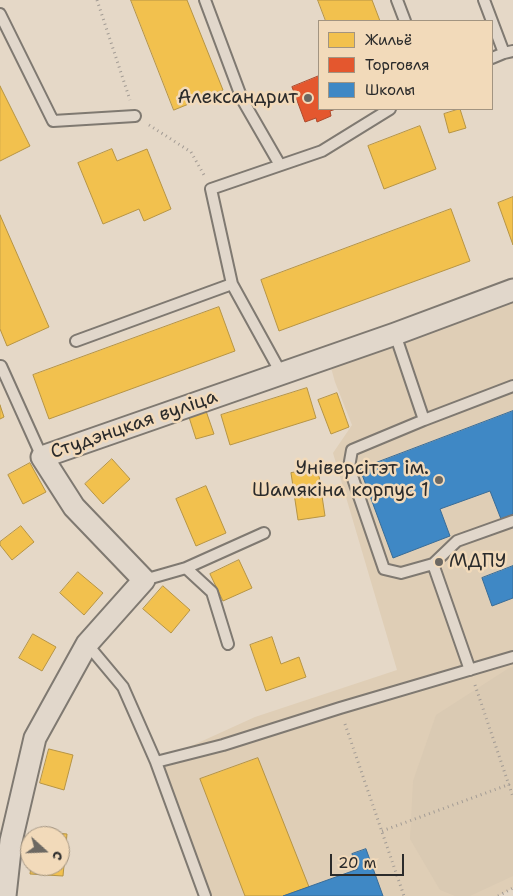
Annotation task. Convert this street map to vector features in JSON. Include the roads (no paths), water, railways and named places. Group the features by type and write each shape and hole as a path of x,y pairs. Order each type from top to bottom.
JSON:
{"street":[{"name":"Студэнцкая вуліца","path":"144,580 74,508 42,457 395,334 513,290"},
{"path":"5,896 11,841 35,738 87,644 144,580"}],"lane":[{"path":"205,0 242,99 280,165"},
{"path":"396,0 405,20"},
{"path":"484,0 509,52 493,58"},
{"path":"0,14 53,122 135,116"},
{"path":"281,374 232,284 211,189 322,151 388,110"},
{"path":"76,341 232,284"},
{"path":"395,334 424,420"},
{"path":"1,366 42,457"},
{"path":"513,386 352,450 349,467 384,570 401,573 433,564 457,541 513,521"},
{"path":"144,580 186,568 264,532"},
{"path":"433,564 470,670"},
{"path":"186,568 212,592 228,644"},
{"path":"87,644 123,687 156,762 205,896"},
{"path":"156,762 223,745 513,657"}],"place":[{"name":"Александрит","path":"308,98"},
{"name":"Універсітэт ім. Шамякіна корпус 1","path":"439,480"},
{"name":"МДПУ","path":"439,562"}]}
